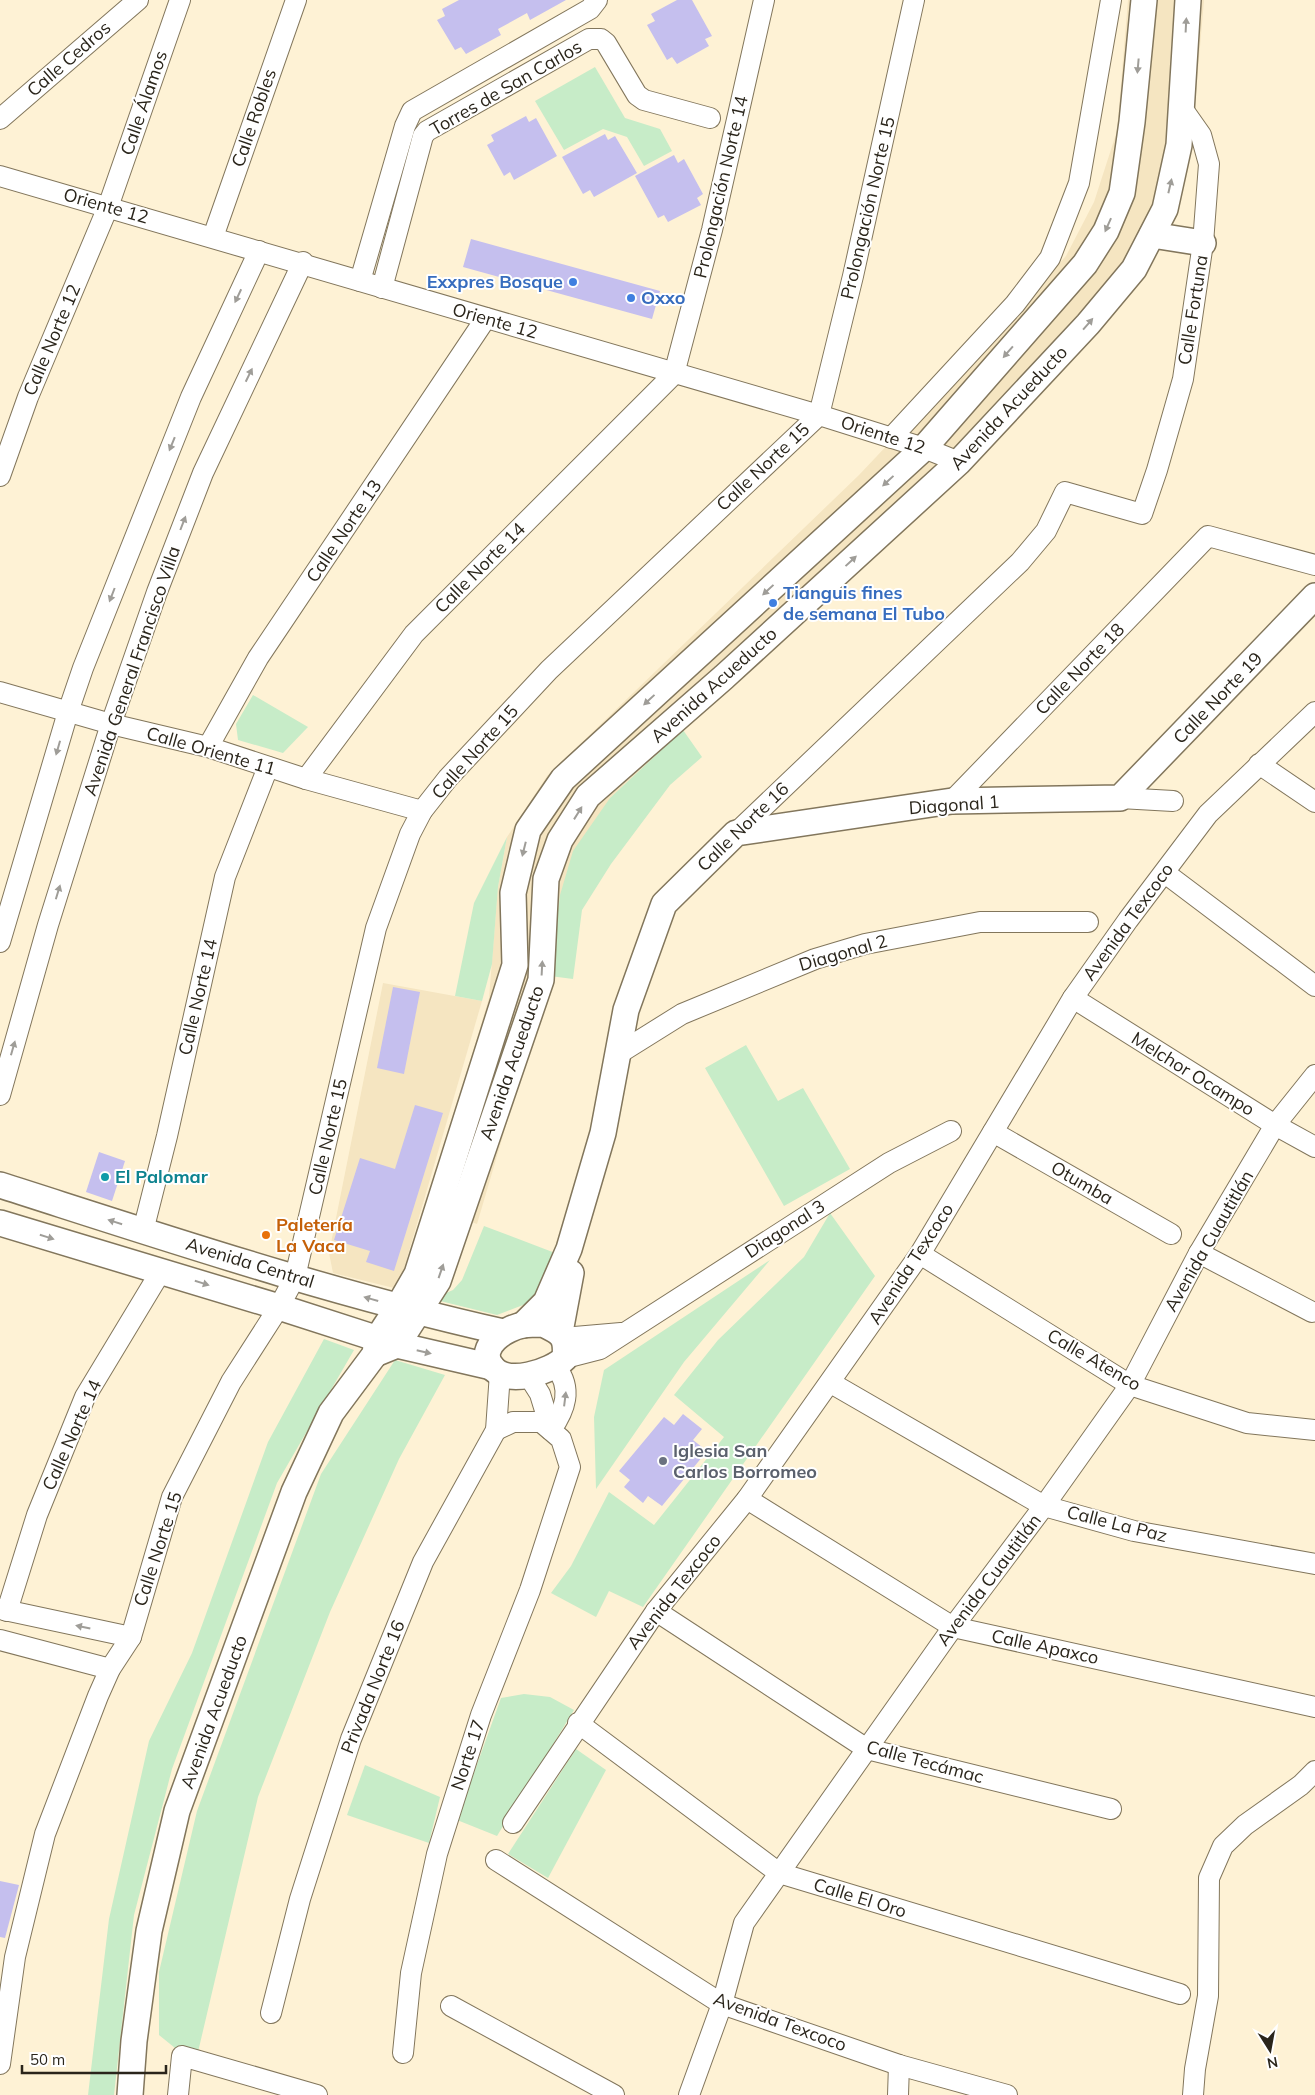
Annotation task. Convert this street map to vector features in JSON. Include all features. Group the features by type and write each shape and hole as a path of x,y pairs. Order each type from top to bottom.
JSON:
{"street":[{"name":"Calle Cedros","path":"0,119 138,0"},
{"name":"Calle Álamos","path":"108,207 180,0"},
{"name":"Calle Robles","path":"213,237 296,0"},
{"name":"Torres de San Carlos","path":"360,281 405,126 412,111 595,5 597,0"},
{"name":"Prolongación Norte 14","path":"674,374 712,230 764,0"},
{"name":"Prolongación Norte 15","path":"819,414 853,276 914,0"},
{"path":"891,438 1015,304 1050,258 1079,183 1111,0"},
{"name":"Avenida Acueducto","path":"407,1310 515,964 513,893 528,830 563,779 924,448 1086,264 1106,231 1122,193 1132,122 1144,0"},
{"name":"Avenida Acueducto","path":"130,2095 134,2041 149,1931 177,1811 294,1492 331,1413 383,1346 407,1310 438,1281 541,980 546,879 560,840 588,796 724,677 959,462 1093,317 1134,269 1165,209 1179,144 1188,0"},
{"path":"576,16 589,39"},
{"name":"Torres de San Carlos","path":"382,288 423,136 427,131 589,39 601,39 606,42 637,95 644,100 710,118"},
{"name":"Calle Fortuna","path":"1065,492 1142,514 1158,470 1183,379 1203,243 1209,164 1201,135 1182,108"},
{"name":"Oriente 12","path":"0,176 303,262 382,288 674,374 819,414 924,448 959,462"},
{"name":"Calle Norte 12","path":"0,476 28,397 108,207"},
{"path":"1152,235 1203,243"},
{"path":"0,942 68,712 83,668 191,397 259,251"},
{"name":"Avenida General Francisco Villa","path":"0,1095 48,925 110,724 203,472 303,262"},
{"name":"Calle Norte 13","path":"208,747 258,658 486,318"},
{"name":"Calle Norte 14","path":"306,779 414,634 674,374"},
{"name":"Calle Norte 15","path":"0,2064 15,1957 45,1834 110,1669 130,1637 172,1497 231,1382 279,1307 295,1278 376,928 410,834 422,812 448,778 549,670 819,414"},
{"name":"Calle Norte 16","path":"513,1328 546,1302 569,1249 603,1133 626,1010 664,904 1020,562 1046,531 1065,492"},
{"name":"Calle Norte 18","path":"952,801 1208,536 1315,565"},
{"name":"Calle Norte 19","path":"1120,798 1315,596"},
{"name":"Calle Oriente 11","path":"0,692 110,724 208,747 306,779 422,812"},
{"name":"Avenida Texcoco","path":"512,1823 578,1723 656,1611 747,1499 831,1383 920,1254 1024,1077 1073,998 1208,814 1315,712"},
{"path":"1259,764 1315,802"},
{"name":"Calle Norte 14","path":"143,1231 169,1126 225,877 268,767"},
{"name":"Diagonal 1","path":"736,833 952,801 1120,798 1173,801"},
{"path":"1165,873 1315,986"},
{"name":"Diagonal 2","path":"618,1054 682,1014 815,958 865,944 980,922 1088,922"},
{"name":"Melchor Ocampo","path":"1073,998 1275,1125 1315,1147"},
{"name":"Avenida Cuautitlán","path":"689,2095 722,2004 744,1923 953,1627 1044,1506 1130,1385 1199,1253 1275,1125 1315,1075"},
{"name":"Diagonal 3","path":"561,1349 623,1333 688,1294 889,1163 951,1131"},
{"name":"Otumba","path":"993,1132 1171,1234"},
{"name":"Avenida Central","path":"0,1185 295,1278 407,1310 513,1328"},
{"name":"Avenida Central","path":"0,1223 279,1307 383,1346 496,1370"},
{"name":"Calle Norte 16","path":"561,1349 571,1270 569,1249"},
{"path":"1199,1253 1312,1312"},
{"name":"Calle Atenco","path":"920,1254 1130,1385 1247,1423 1315,1430"},
{"name":"Calle Norte 14","path":"4,1610 37,1515 86,1397 161,1271"},
{"path":"551,1430 560,1418 566,1402 561,1349 543,1324 513,1328 490,1346 487,1357 496,1370 520,1377 528,1375 561,1349"},
{"name":"Privada Norte 16","path":"271,2013 300,1899 351,1739 423,1562 502,1422 496,1370"},
{"path":"528,1375 540,1394 551,1430"},
{"name":"Calle La Paz","path":"831,1383 1044,1506 1134,1531 1315,1564"},
{"path":"502,1422 541,1422 551,1430"},
{"name":"Norte 17","path":"403,2053 411,1973 436,1854 481,1715 530,1590 570,1467 561,1438 551,1430"},
{"name":"Calle Apaxco","path":"747,1499 953,1627 1315,1707"},
{"path":"4,1610 130,1637"},
{"name":"Calle Tecámac","path":"656,1611 866,1749 1111,1809"},
{"path":"0,1640 110,1669"},
{"name":"Calle El Oro","path":"578,1723 779,1873 1180,1994"},
{"path":"1194,2095 1195,2069 1208,1996 1210,1878 1223,1846 1245,1825 1301,1785 1315,1771"},
{"name":"Avenida Texcoco","path":"496,1860 722,2004 899,2065 1007,2095"},
{"path":"451,2006 614,2095"},
{"path":"178,2095 182,2056 317,2095"},
{"path":"898,2095 899,2065"}],"shaded area":[{"name":"Tianguis fines de semana El Tubo","path":"1128,0 1204,0 1193,129 1174,217 993,440 610,798 550,976 477,1224 427,1206 489,998 498,887 507,837 547,776 859,475 1066,256 1094,202 1117,131"},
{"path":"383,983 482,1001 398,1289 333,1273 329,1253"}],"green space":[{"path":"595,67 625,118 660,129 672,151 644,166 627,137 603,129 564,150 535,101"},
{"path":"253,695 308,727 283,753 238,740 236,724"},
{"path":"683,730 702,757 670,785 611,864 582,910 573,979 550,976 560,895 573,851 610,798"},
{"path":"507,837 498,887 492,964 482,1001 455,996 474,903"},
{"path":"746,1045 778,1101 803,1088 850,1169 784,1206 705,1068"},
{"path":"830,1213 875,1276 643,1607 609,1591 596,1617 551,1593 571,1566 609,1492 654,1525 724,1437 674,1395 718,1340 804,1257"},
{"path":"484,1226 563,1256 547,1296 497,1315 432,1299 453,1290 462,1280"},
{"path":"770,1260 684,1362 596,1489 594,1417 604,1370"},
{"path":"324,1339 354,1350 277,1483 172,1769 134,1915 114,2095 88,2095 109,1919 149,1741 192,1653 268,1442"},
{"path":"395,1360 445,1375 399,1459 330,1612 258,1797 198,2052 175,2048 159,2035 159,1972 197,1811 321,1474"},
{"path":"524,1694 550,1697 574,1710 497,1836 457,1820 501,1698"},
{"path":"576,1749 606,1770 548,1878 508,1854"},
{"path":"365,1765 440,1797 429,1843 347,1815"}],"building":[{"path":"459,0 566,0 530,20 527,13 498,29 501,35 466,54 461,47 455,50 437,20 445,16 442,9"},
{"path":"677,0 692,0 712,36 705,39 709,46 677,64 672,57 667,60 647,25 655,21 651,14"},
{"path":"526,116 529,122 536,118 557,156 514,180 510,172 504,176 487,145 494,141 491,135"},
{"path":"605,134 608,140 615,136 637,173 594,197 590,190 583,194 562,157"},
{"path":"674,155 678,163 684,159 703,194 697,198 701,205 668,222 664,215 658,218 635,176"},
{"path":"471,239 660,291 652,319 463,267"},
{"path":"393,987 420,992 404,1074 377,1068"},
{"path":"415,1105 443,1113 394,1271 366,1262 370,1251 334,1240 360,1158 395,1169"},
{"name":"El Palomar","path":"99,1152 125,1161 112,1201 86,1192"},
{"name":"Iglesia San Carlos Borromeo","path":"683,1414 702,1429 693,1440 707,1451 662,1506 648,1496 643,1503 624,1487 630,1480 619,1471 664,1417 674,1425"},
{"path":"0,1881 19,1885 5,1938 0,1937"}],"place":[{"name":"Exxpres Bosque","path":"573,282"},
{"name":"Oxxo","path":"631,298"},
{"name":"Tianguis fines de semana El Tubo","path":"773,603"},
{"name":"El Palomar","path":"105,1177"},
{"name":"Paletería La Vaca","path":"266,1235"},
{"name":"Iglesia San Carlos Borromeo","path":"663,1461"}]}
